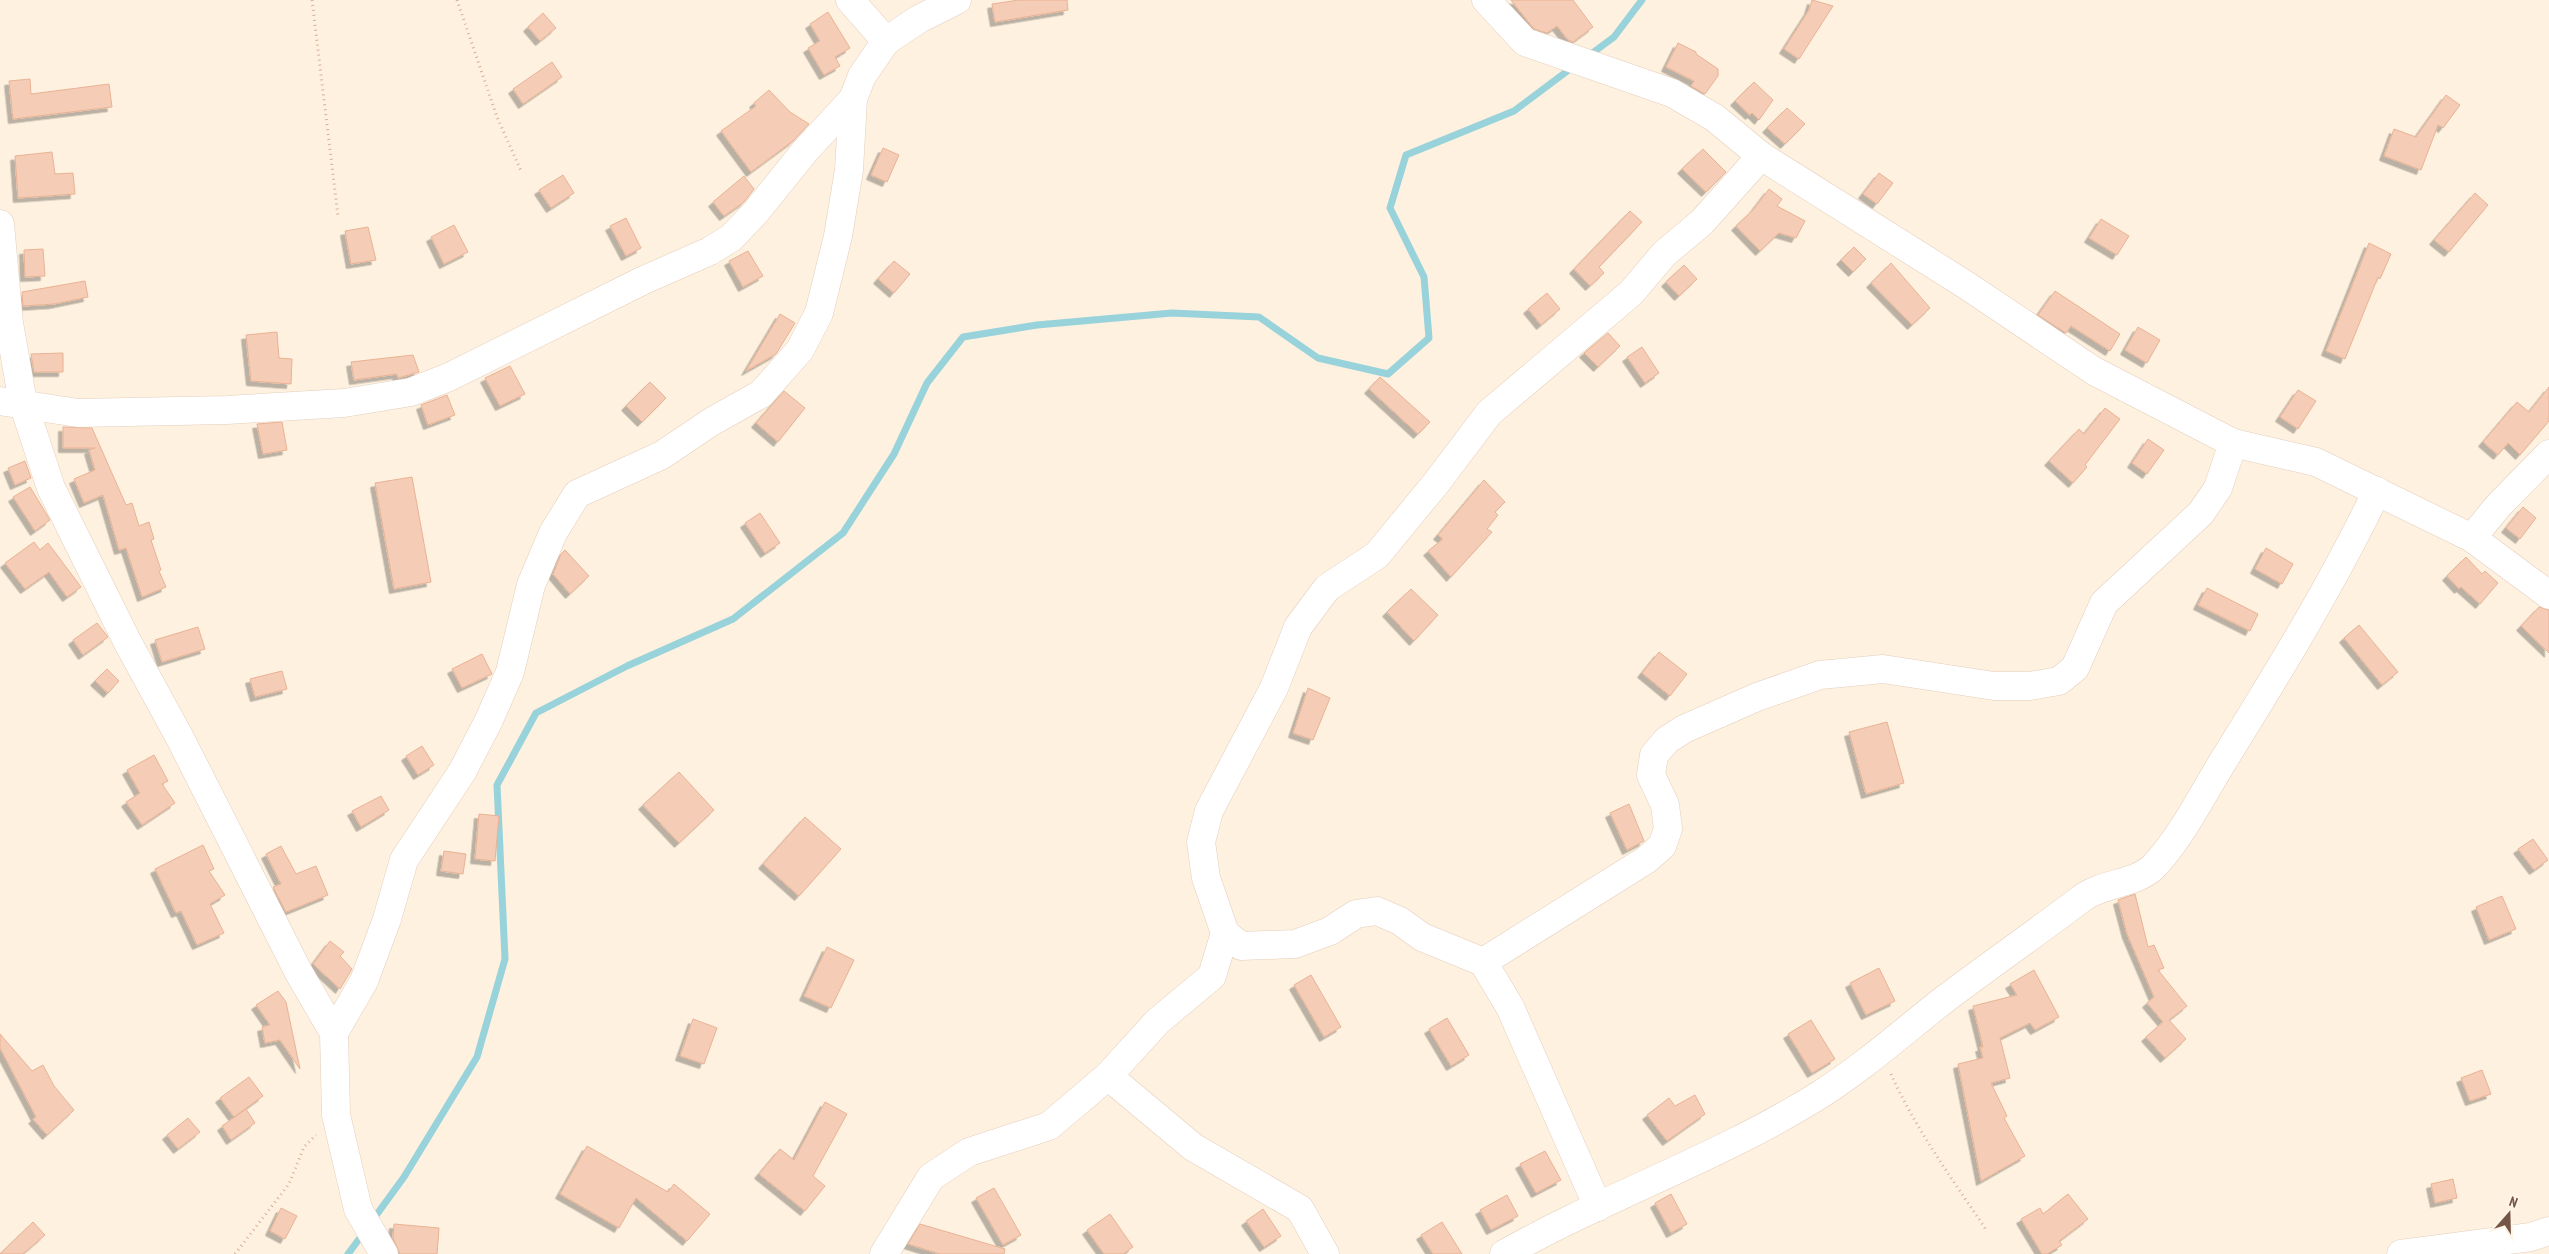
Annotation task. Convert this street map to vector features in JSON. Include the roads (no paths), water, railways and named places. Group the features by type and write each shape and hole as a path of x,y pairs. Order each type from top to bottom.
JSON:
{"street":[{"path":"850,0 886,41"},
{"path":"12,402 78,413 227,410 344,403 411,392 456,374 644,280 710,251 730,238 755,213 805,151 852,100 862,76 886,41 927,14 957,0"},
{"path":"1486,0 1525,42 1672,93 1715,118 1762,156 1966,285 2094,371 2233,443 2316,462 2472,538 2549,595"},
{"path":"334,1033 364,981 387,920 404,860 462,772 489,720 510,672 530,585 553,533 577,494 662,456 711,422 761,394 800,350 819,313 838,236 849,170 852,100"},
{"path":"1598,1207 1510,1008 1483,962 1422,938 1400,920 1377,912 1356,914 1330,930 1295,944 1241,946 1225,933 1206,878 1201,842 1209,811 1274,688 1298,627 1327,588 1377,555 1490,413 1631,292 1664,254 1702,222 1762,156"},
{"path":"0,224 9,322 12,402 128,643 180,738 299,973 334,1033 336,1115 358,1209 384,1254"},
{"path":"1483,962 1646,860 1662,846 1668,829 1665,805 1650,775 1654,755 1667,740 1684,729 1758,697 1820,675 1883,669 1994,686 2030,686 2060,681 2075,668 2104,603 2201,513 2218,488 2233,443"},
{"path":"2472,538 2498,506 2549,454"},
{"path":"1504,1254 1731,1144 1820,1094 1881,1051 1946,999 2089,892 2125,881 2154,866 2180,831 2243,730 2348,552 2377,492"},
{"path":"884,1254 931,1177 969,1152 1050,1126 1108,1076 1157,1022 1212,976 1225,933"},
{"path":"1108,1076 1193,1147 1300,1208 1325,1254"},
{"path":"2400,1254 2531,1237 2549,1231"}],"waterway":[{"path":"1587,57 1614,37 1642,0"},
{"path":"372,1221 404,1177 477,1057 505,959 497,785 536,713 627,666 733,619 843,533 894,454 927,383 963,337 1037,325 1172,313 1259,317 1318,358 1388,374 1429,338 1424,277 1390,208 1406,155 1514,111 1574,66"},
{"path":"348,1254 365,1231"}]}
